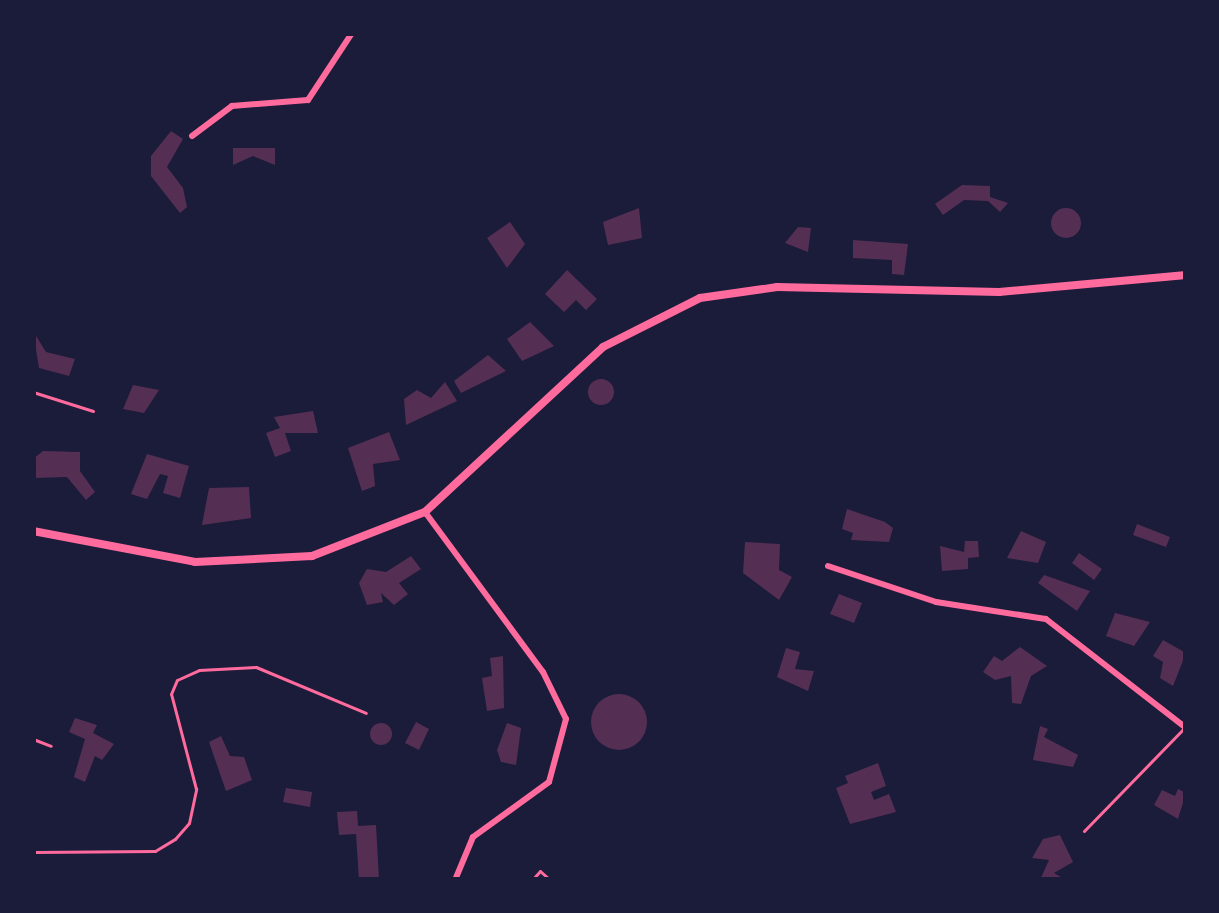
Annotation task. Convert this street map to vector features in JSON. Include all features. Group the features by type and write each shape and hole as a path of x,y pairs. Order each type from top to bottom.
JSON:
{"street":[{"path":"192,136 232,106 308,100 352,33"},
{"path":"33,531 195,562 312,556 425,512 603,347 700,298 776,287 999,292 1186,275"},
{"path":"425,512 543,672 566,719 549,782 473,837 455,880"},
{"path":"828,566 936,602 1046,619 1185,728"}],"lane":[{"path":"33,392 93,411"},
{"path":"33,852 155,850 176,838 189,823 196,789 171,694 177,680 199,670 256,668 366,713"},
{"path":"1084,831 1185,728"},
{"path":"33,739 50,746"},
{"path":"532,880 540,872 550,880"}],"building":[{"path":"171,131 183,139 167,167 183,188 187,207 180,213 151,176 151,156"},
{"path":"233,148 275,148 275,165 253,156 233,165"},
{"path":"962,185 990,186 990,197 1008,203 1000,212 988,201 964,200 943,215 935,204"},
{"path":"639,208 642,238 608,245 603,222"},
{"path":"1066,208 1077,212 1081,223 1077,234 1066,238 1055,234 1051,223 1055,212"},
{"path":"510,222 525,244 507,268 487,238"},
{"path":"798,227 811,228 808,252 785,243"},
{"path":"853,240 908,244 904,275 892,274 892,260 853,258"},
{"path":"567,270 597,299 586,310 576,300 564,312 545,294"},
{"path":"530,322 554,346 522,361 507,339"},
{"path":"33,331 46,352 75,359 69,376 39,368"},
{"path":"488,355 506,371 461,393 454,381"},
{"path":"601,379 614,392 601,405 588,392"},
{"path":"445,382 457,401 406,425 404,399 417,390 431,398"},
{"path":"133,385 159,390 144,413 123,409"},
{"path":"313,411 318,433 285,433 291,451 275,457 266,433 280,428 274,417"},
{"path":"389,432 400,460 373,464 375,486 362,491 348,448"},
{"path":"43,451 80,452 80,471 95,492 86,500 67,477 33,478 33,459"},
{"path":"147,454 189,466 180,498 163,493 168,476 160,474 147,499 131,494"},
{"path":"249,487 251,518 202,525 209,488"},
{"path":"847,509 893,528 889,542 851,540 853,533 842,529"},
{"path":"1137,524 1170,537 1166,547 1133,535"},
{"path":"1021,531 1046,542 1038,563 1007,558"},
{"path":"965,541 978,541 979,557 968,558 968,569 942,571 940,546 964,552"},
{"path":"745,542 780,544 779,570 792,577 779,600 743,573"},
{"path":"1079,553 1102,569 1094,580 1072,563"},
{"path":"411,556 421,569 399,583 408,594 394,605 381,593 383,602 367,605 359,583 367,569 386,572"},
{"path":"1044,575 1090,591 1077,611 1038,583"},
{"path":"839,594 862,603 854,623 830,614"},
{"path":"1115,613 1150,622 1134,646 1106,636"},
{"path":"1163,640 1186,653 1173,686 1160,678 1163,662 1153,656"},
{"path":"1020,647 1047,666 1031,676 1021,704 1012,703 1011,676 995,680 983,672 994,656 1002,661"},
{"path":"786,648 800,652 795,669 814,671 808,691 777,677"},
{"path":"503,656 504,708 487,711 482,678 492,676 490,658"},
{"path":"619,694 639,702 647,722 639,742 619,750 599,742 591,722 599,702"},
{"path":"75,718 97,725 93,733 114,744 102,760 95,756 85,782 74,777 85,739 69,732"},
{"path":"416,722 429,729 419,750 405,743"},
{"path":"381,723 392,734 381,745 370,734"},
{"path":"507,723 521,728 516,765 501,762 497,750"},
{"path":"1040,726 1048,729 1044,737 1078,755 1073,767 1033,760"},
{"path":"221,736 230,756 244,757 252,780 226,791 209,742"},
{"path":"878,763 886,786 871,792 874,800 889,794 896,812 850,824 836,788 848,783 845,776"},
{"path":"286,788 312,792 310,807 283,802"},
{"path":"1178,789 1186,793 1178,819 1154,805 1162,790 1175,796"},
{"path":"357,811 358,826 376,825 379,879 359,880 356,834 339,835 337,812"},
{"path":"1060,835 1073,862 1054,873 1066,880 1040,880 1049,860 1032,858 1043,839"}]}
